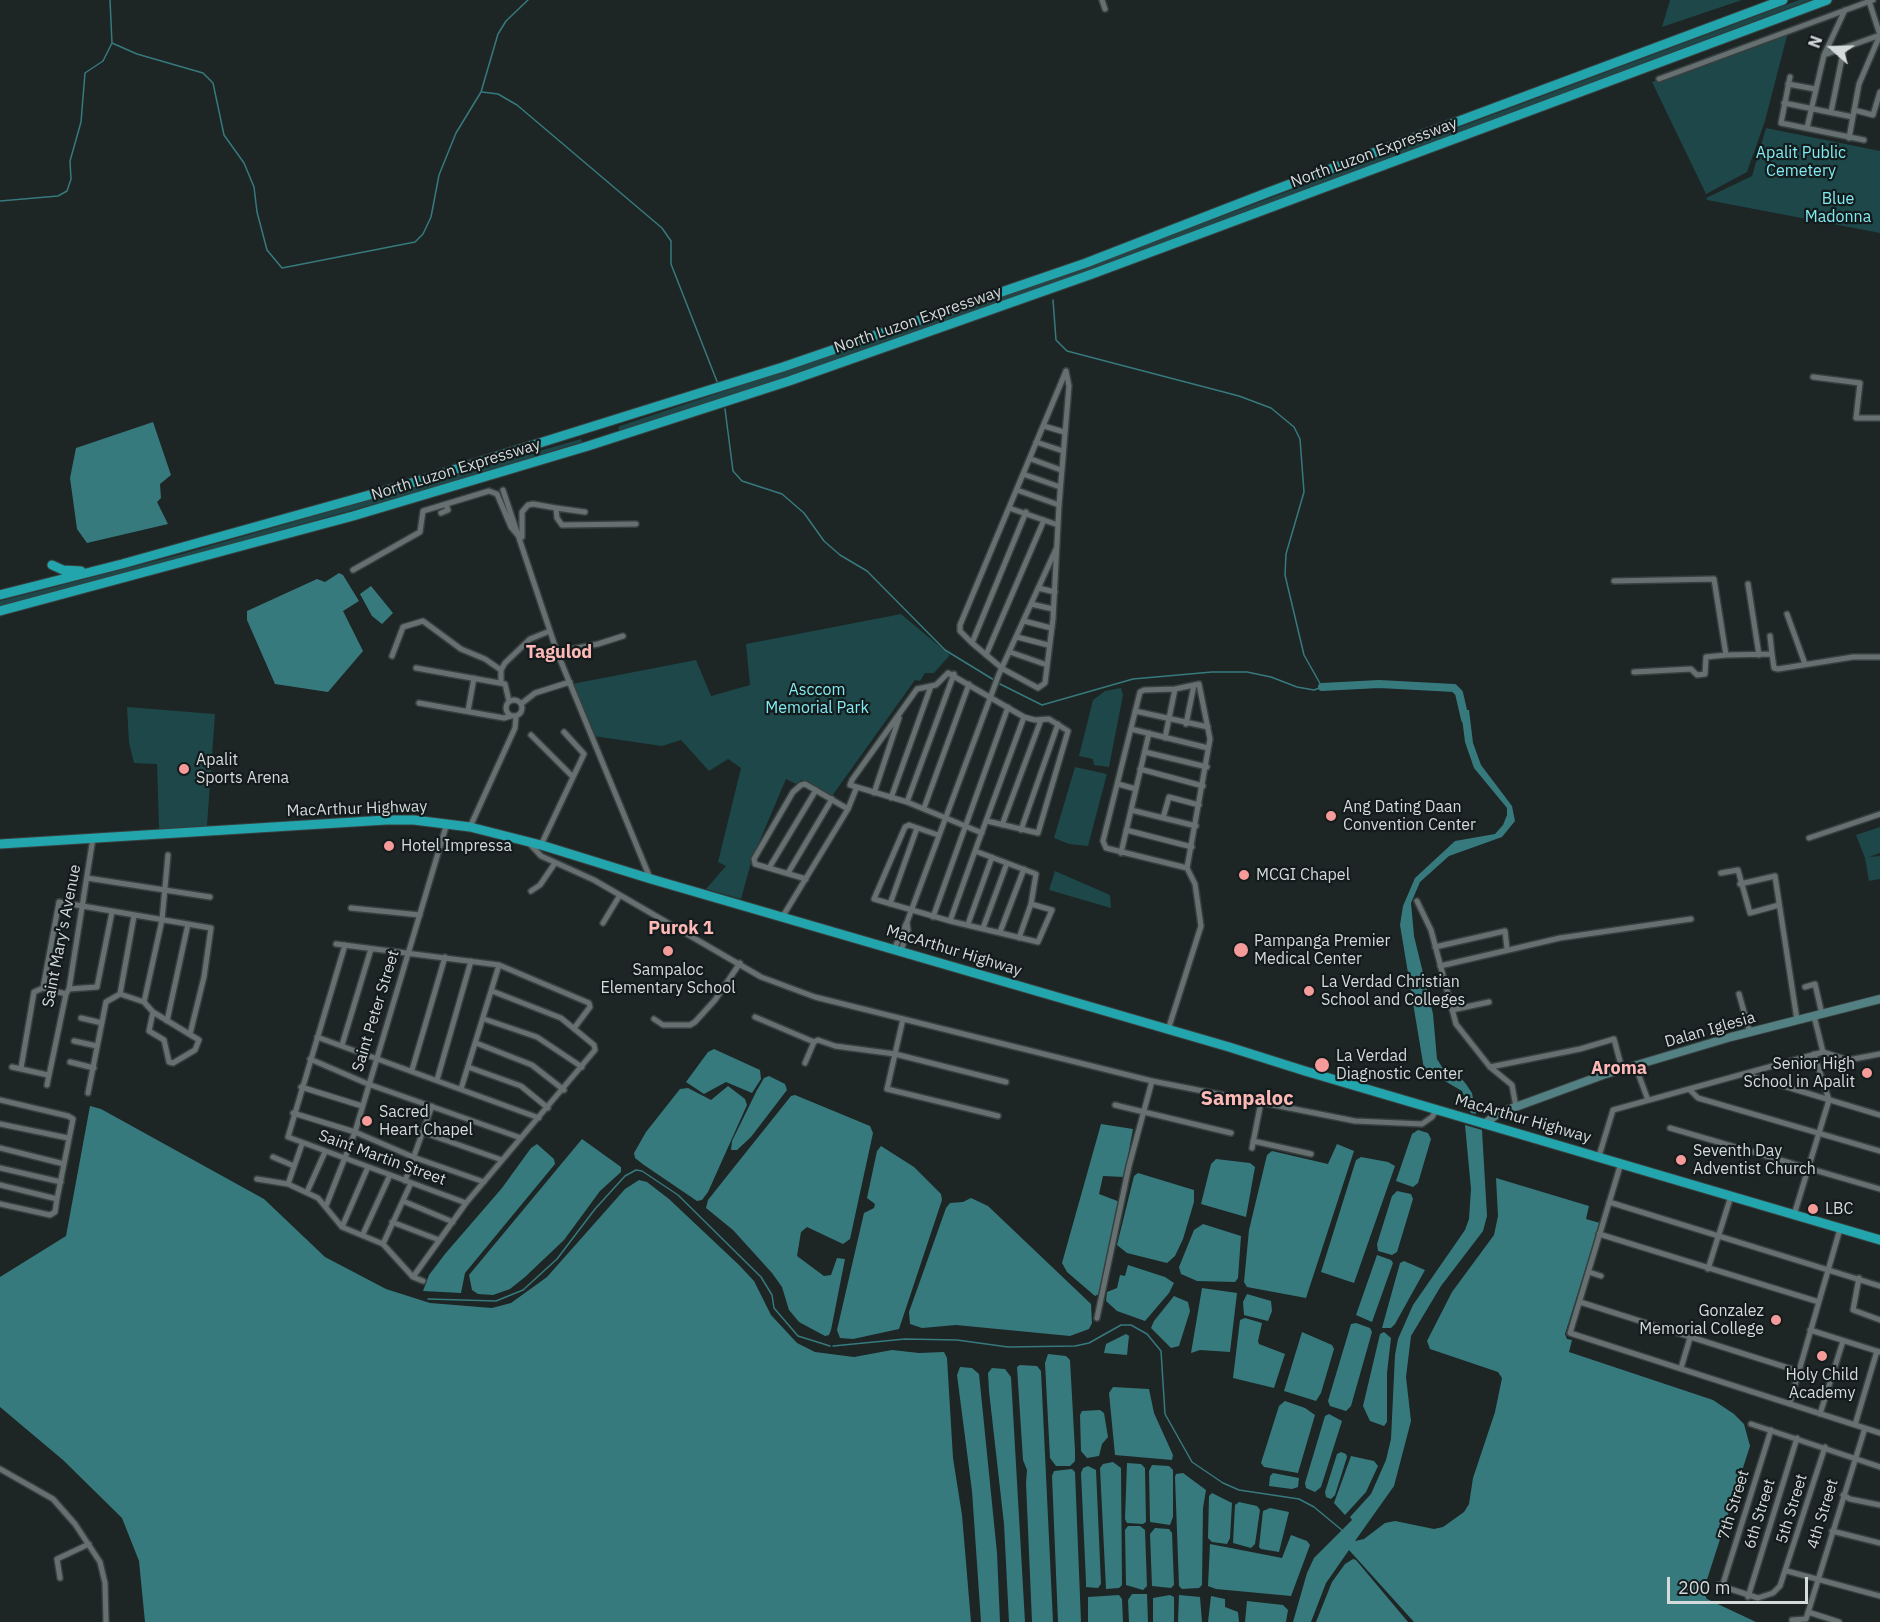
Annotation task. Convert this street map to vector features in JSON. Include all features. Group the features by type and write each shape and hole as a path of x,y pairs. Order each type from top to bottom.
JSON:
{"highway":[{"name":"North Luzon Expressway","path":"0,595 122,564 484,461 678,402 1086,263 1783,0"},
{"name":"North Luzon Expressway","path":"0,611 375,510 588,446 789,381 1103,270 1827,0"},
{"path":"52,565 76,572 122,564"},
{"name":"MacArthur Highway","path":"0,844 386,820 447,823 470,827 541,845 1880,1240"}],"street":[{"path":"1102,0 1105,9"},
{"path":"1659,79 1871,1 1880,35 1859,84 1849,138"},
{"path":"1807,128 1824,55 1845,10"},
{"path":"1824,55 1880,35"},
{"path":"1832,112 1844,48"},
{"path":"1790,77 1781,123 1864,140"},
{"path":"1788,84 1815,89"},
{"path":"1784,103 1832,112 1873,115 1880,92"},
{"path":"1066,371 1070,386 1064,432 1055,592 1045,683 1038,687 1001,672 960,631 960,625 1066,371"},
{"path":"1812,377 1860,383 1856,418 1880,418"},
{"path":"1044,426 1064,432"},
{"path":"1036,442 1063,450"},
{"path":"1031,459 1061,470"},
{"path":"1023,474 1060,487"},
{"path":"503,490 557,652 651,879"},
{"path":"1017,490 1059,505"},
{"path":"353,570 420,532 423,511 489,491 495,492 511,527 521,539"},
{"path":"441,513 448,510 446,504"},
{"path":"521,539 522,512 528,505 585,512"},
{"path":"556,508 556,518 562,525 636,524"},
{"path":"1009,508 1058,525"},
{"path":"972,643 1026,512"},
{"path":"986,655 1044,520"},
{"path":"897,950 908,930 907,922 911,910 994,687 1058,545"},
{"path":"1614,581 1714,579 1726,655"},
{"path":"1748,584 1759,655"},
{"path":"1038,588 1055,592"},
{"path":"1031,604 1053,609"},
{"path":"1787,614 1805,664"},
{"path":"392,656 403,627 423,621 461,649 485,659 501,670"},
{"path":"1024,621 1051,628"},
{"path":"501,683 501,670 526,642 550,631"},
{"path":"557,652 598,644 623,636"},
{"path":"1770,636 1774,668 1853,657 1880,657"},
{"path":"1017,637 1048,645"},
{"path":"1010,652 1047,665"},
{"path":"1634,672 1691,669 1696,674 1705,674 1706,657 1772,654"},
{"path":"416,668 507,685 509,701 505,710 513,716 515,728 470,827"},
{"path":"982,833 924,808 856,789 850,785 917,689 939,683 948,673 954,674 1024,717 1049,719 1068,730 1069,734 1036,834 987,821"},
{"path":"907,802 954,674"},
{"path":"468,711 474,678"},
{"path":"419,703 504,718 520,713 521,704 535,693 570,682"},
{"path":"924,808 969,684"},
{"path":"1168,1030 1201,926 1195,884 1187,868 1207,767 1208,727 1199,684 1175,689 1142,690 1103,841 1106,848 1187,868"},
{"path":"1186,724 1194,685"},
{"path":"891,798 931,686"},
{"path":"1165,738 1175,689"},
{"path":"509,701 517,700 521,704"},
{"path":"933,916 1008,707"},
{"path":"1135,711 1208,727"},
{"path":"874,793 900,714"},
{"path":"950,921 1024,717"},
{"path":"1002,825 1041,720"},
{"path":"1021,830 1058,724"},
{"path":"1131,729 1208,748"},
{"path":"541,845 584,752 564,732"},
{"path":"1121,852 1149,733"},
{"path":"531,735 573,777"},
{"path":"1145,752 1207,767"},
{"path":"1140,770 1203,786"},
{"path":"806,879 755,864 754,860 793,792 803,784 848,809"},
{"path":"1118,784 1136,789"},
{"path":"783,916 848,809 856,789"},
{"path":"769,868 816,790"},
{"path":"1163,818 1167,799 1170,797 1200,805"},
{"path":"788,873 832,799"},
{"path":"1131,810 1196,826"},
{"path":"1809,838 1880,814"},
{"name":"Saint Peter Street","path":"326,1206 355,1132 447,823"},
{"path":"938,835 909,825 905,827 874,899 950,921 1038,942 1052,913 1050,908 1031,904"},
{"path":"890,904 917,828"},
{"path":"1126,830 1192,847"},
{"name":"Saint Mary's Avenue","path":"47,1085 67,991 93,838"},
{"path":"528,842 541,856 620,895 761,977 787,987 903,1019 1152,1081 1355,1121 1409,1125 1425,1123 1437,1109"},
{"path":"975,851 1036,875 1031,904 1019,938"},
{"path":"144,1002 162,920 168,855"},
{"path":"968,924 992,857"},
{"path":"983,928 1007,862"},
{"path":"531,891 540,885 555,863"},
{"path":"1000,932 1024,869"},
{"path":"1721,873 1738,870 1750,914 1779,904"},
{"path":"1740,884 1775,876 1797,1020"},
{"path":"87,878 210,897"},
{"path":"603,923 620,895"},
{"path":"1417,901 1431,930 1452,1010 1463,1035 1490,1067 1512,1085 1515,1107"},
{"path":"43,988 58,903 208,926 213,931 190,1034"},
{"path":"351,908 420,915"},
{"path":"21,1068 34,992 43,988 67,991 97,987 112,912"},
{"path":"120,994 134,916"},
{"path":"1440,966 1507,949 1691,919"},
{"path":"167,1021 188,924"},
{"path":"1435,947 1505,931 1507,949"},
{"path":"336,944 499,965 590,1005 575,1027"},
{"path":"345,945 293,1113 355,1132 413,1157 484,1182"},
{"path":"342,1045 371,949"},
{"path":"412,1070 445,957"},
{"path":"437,1080 471,961"},
{"path":"654,1019 663,1025 690,1025 695,1022 716,1000 740,963"},
{"path":"460,1089 484,1019 499,965"},
{"path":"1805,987 1815,984 1822,1014"},
{"path":"413,1277 466,1203 564,1090 596,1047 575,1027 561,1018 492,991"},
{"path":"88,1093 106,1002 120,994 144,1002 153,1012 199,1040 198,1045 189,1054 170,1063 164,1040 149,1031 153,1012"},
{"path":"1739,994 1750,1033"},
{"name":"Dalan Iglesia","path":"1478,1122 1635,1065 1880,999"},
{"path":"1452,1010 1489,1002"},
{"path":"1814,1016 1823,1052"},
{"path":"755,1017 814,1042 818,1040 835,1046 895,1054 1006,1082"},
{"path":"81,1018 102,1023"},
{"path":"484,1019 537,1037 582,1067"},
{"path":"903,1019 887,1089 998,1116"},
{"path":"317,1036 539,1118"},
{"path":"1490,1067 1580,1049 1614,1039 1622,1069"},
{"path":"74,1041 97,1046"},
{"path":"805,1063 814,1042"},
{"path":"476,1043 532,1065 564,1090"},
{"path":"1599,1156 1613,1110 1823,1052 1848,1060 1880,1054"},
{"path":"1794,1215 1829,1100 1815,1054"},
{"path":"310,1059 368,1084 521,1138"},
{"path":"70,1062 94,1068"},
{"path":"1635,1065 1648,1100"},
{"path":"468,1066 521,1086 548,1108"},
{"path":"12,1067 48,1075"},
{"path":"1745,1074 1880,1115"},
{"path":"1097,1318 1129,1166 1152,1081"},
{"path":"301,1087 362,1106"},
{"path":"1690,1090 1698,1098 1880,1152"},
{"path":"0,1100 70,1116 72,1119 55,1212 50,1215 0,1204"},
{"path":"1252,1148 1261,1102"},
{"path":"1115,1105 1231,1133"},
{"path":"405,1181 432,1106"},
{"name":"Saint Martin Street","path":"293,1113 289,1138 466,1203"},
{"path":"0,1124 68,1138"},
{"path":"1670,1128 1880,1189"},
{"path":"422,1132 502,1160"},
{"path":"1253,1141 1311,1154"},
{"path":"288,1184 302,1144"},
{"path":"0,1148 64,1164"},
{"path":"308,1192 325,1152"},
{"path":"273,1157 294,1166"},
{"path":"1622,1163 1570,1333 1790,1402 1880,1433"},
{"path":"342,1227 368,1167"},
{"path":"0,1168 61,1182"},
{"path":"363,1234 390,1175"},
{"path":"257,1179 288,1184 308,1192 326,1206 334,1220 342,1227 383,1244 413,1277 423,1281"},
{"path":"383,1244 411,1183"},
{"path":"0,1185 57,1198"},
{"path":"1708,1269 1731,1196"},
{"path":"403,1201 453,1222"},
{"path":"1609,1202 1880,1286"},
{"path":"392,1222 439,1240"},
{"path":"1790,1402 1840,1229"},
{"path":"1599,1234 1818,1302"},
{"path":"1588,1272 1601,1276"},
{"path":"1859,1278 1853,1310 1880,1320"},
{"path":"1580,1302 1798,1371"},
{"path":"1810,1330 1879,1351 1855,1425"},
{"path":"1681,1368 1690,1338"},
{"path":"1820,1414 1843,1341"},
{"path":"1751,1424 1826,1447 1880,1467"},
{"name":"4th Street","path":"1808,1612 1865,1428"},
{"name":"7th Street","path":"1748,1597 1720,1586 1771,1430"},
{"name":"6th Street","path":"1748,1597 1797,1438"},
{"name":"5th Street","path":"1748,1597 1758,1598 1773,1593 1780,1586 1787,1571 1826,1447"},
{"path":"0,1469 53,1499 89,1544 104,1574 106,1622"},
{"path":"1843,1495 1850,1499 1880,1505"},
{"path":"1832,1531 1880,1543"},
{"path":"60,1578 57,1559 89,1544"},
{"path":"1787,1571 1880,1596"},
{"path":"1792,1620 1804,1621 1808,1612 1839,1622"}],"green space":[{"path":"1670,0 1742,0 1662,27"},
{"path":"1799,0 1811,0 1112,262 780,379 620,431 618,428 922,325 1132,250"},
{"path":"1788,32 1765,121 1747,172 1706,194 1652,82"},
{"path":"1766,128 1880,151 1880,233 1707,200 1706,198 1752,176"},
{"path":"581,439 582,442 446,484 0,606 0,601 182,554"},
{"name":"Asccom Memorial Park","path":"901,614 950,655 934,673 925,673 920,681 915,680 832,796 801,780 796,784 786,779 752,859 741,899 706,889 726,866 718,862 741,768 728,759 709,771 681,740 662,746 593,736 572,684 696,660 711,696 750,685 746,644"},
{"path":"1121,688 1123,695 1109,767 1094,765 1093,759 1079,756 1093,700 1105,691"},
{"name":"Apalit Sports Arena","path":"127,707 215,714 207,826 159,829 157,764 134,763 129,743"},
{"path":"1075,767 1107,774 1088,846 1069,844 1054,838"},
{"path":"1880,827 1880,853 1869,857 1880,856 1880,879 1869,881 1865,858 1856,835"},
{"path":"1055,871 1110,895 1111,908 1049,890"}],"shaded area":[{"path":"153,422 171,475 160,484 161,498 157,502 168,524 87,543 77,529 70,478 76,448"},
{"path":"339,573 343,575 359,601 343,611 363,651 328,692 275,684 247,620 247,611 317,579 325,582"},
{"path":"371,586 393,613 382,624 372,616 360,594"},
{"path":"1461,710 1469,710 1473,743 1481,765 1512,806 1515,821 1502,837 1449,856 1420,882 1411,903 1414,936 1433,1014 1437,1059 1442,1067 1460,1077 1466,1084 1472,1093 1476,1114 1471,1113 1462,1091 1424,1069 1400,925 1403,906 1415,878 1455,841 1495,834 1503,825 1507,815 1507,808 1474,768 1465,742"},
{"path":"714,1049 760,1070 761,1079 752,1093 726,1082 704,1094 686,1082 708,1052"},
{"path":"769,1076 785,1084 787,1090 751,1137 737,1150 731,1150 732,1141 757,1090 764,1078"},
{"path":"728,1086 745,1099 747,1105 708,1192 702,1200 697,1201 644,1165 635,1158 634,1153 646,1132 680,1089 688,1088 711,1100"},
{"path":"795,1095 870,1126 873,1133 850,1239 843,1244 807,1227 801,1232 797,1256 824,1276 831,1275 837,1258 845,1259 831,1330 829,1335 825,1336 799,1322 789,1310 782,1287 772,1273 733,1230 706,1208 708,1200 791,1096"},
{"path":"90,1106 101,1109 264,1199 325,1257 386,1289 430,1303 492,1308 511,1303 547,1277 625,1189 639,1180 647,1182 669,1199 739,1265 754,1281 771,1315 797,1343 815,1352 854,1357 892,1350 919,1353 944,1352 947,1358 953,1458 962,1515 971,1622 145,1622 139,1561 122,1518 63,1460 0,1407 0,1277 66,1236"},
{"path":"1101,1124 1133,1129 1124,1177 1103,1176 1099,1194 1120,1202 1099,1294 1095,1296 1067,1272 1062,1263"},
{"path":"1465,1125 1482,1130 1487,1216 1483,1231 1441,1286 1411,1336 1406,1377 1411,1421 1394,1486 1355,1541 1364,1539 1385,1523 1395,1521 1434,1529 1443,1527 1464,1512 1469,1504 1473,1478 1495,1412 1502,1378 1498,1372 1430,1349 1427,1341 1452,1292 1494,1235 1498,1216 1496,1178 1589,1206 1586,1219 1600,1223 1565,1334 1567,1339 1572,1340 1569,1352 1713,1400 1744,1424 1750,1446 1703,1592 1707,1599 1756,1622 1414,1622 1349,1550 1326,1583 1311,1622 1293,1622 1307,1573 1314,1558 1352,1520 1350,1517 1371,1494 1386,1460 1391,1439 1395,1355 1398,1339 1413,1305 1465,1230 1469,1219 1471,1189"},
{"path":"1418,1130 1428,1133 1431,1139 1418,1183 1413,1187 1396,1181 1412,1134"},
{"path":"582,1139 621,1167 621,1172 600,1191 564,1240 510,1289 493,1295 478,1294 472,1290 469,1275"},
{"path":"537,1144 554,1159 555,1164 465,1273 461,1293 423,1291 429,1275 445,1254 502,1188 531,1148"},
{"path":"1337,1144 1354,1151 1306,1298 1247,1287 1244,1282 1249,1230 1267,1155 1272,1151 1328,1164"},
{"path":"881,1146 914,1167 941,1194 942,1200 899,1329 853,1339 840,1338 837,1330 864,1213 874,1208 875,1204 867,1198 877,1151"},
{"path":"1361,1157 1388,1162 1395,1166 1354,1283 1321,1272 1356,1160"},
{"path":"1216,1159 1250,1163 1255,1167 1246,1217 1201,1204 1211,1164"},
{"path":"1138,1173 1194,1190 1194,1202 1183,1239 1175,1256 1167,1263 1127,1253 1117,1245 1134,1176"},
{"path":"1397,1191 1411,1194 1413,1199 1397,1252 1392,1255 1378,1251 1377,1244 1392,1196"},
{"path":"971,1198 988,1206 1091,1304 1092,1323 1089,1329 1070,1336 956,1325 922,1328 910,1324 909,1312 946,1208 950,1203 963,1202"},
{"path":"1203,1224 1241,1236 1238,1278 1235,1282 1197,1281 1181,1274 1179,1267 1194,1230"},
{"path":"1377,1255 1393,1263 1372,1322 1356,1315"},
{"path":"1404,1261 1425,1270 1395,1324 1391,1328 1382,1328 1400,1263"},
{"path":"1128,1265 1165,1277 1174,1283 1169,1293 1145,1321 1117,1311 1106,1301 1107,1292 1117,1288 1120,1275 1125,1276"},
{"path":"1202,1288 1237,1293 1230,1352 1200,1350 1191,1353"},
{"path":"1247,1294 1271,1301 1272,1311 1268,1321 1244,1315 1243,1302"},
{"path":"1174,1296 1188,1302 1190,1311 1179,1346 1171,1348 1151,1328"},
{"path":"1245,1318 1262,1323 1259,1344 1285,1354 1274,1388 1233,1378 1240,1320"},
{"path":"1356,1323 1370,1328 1372,1332 1351,1406 1346,1411 1330,1406 1328,1401 1351,1324"},
{"path":"1302,1332 1332,1345 1334,1349 1321,1393 1316,1401 1284,1391"},
{"path":"1384,1332 1391,1338 1387,1373 1387,1422 1384,1426 1370,1421 1363,1406 1380,1334"},
{"path":"1126,1334 1129,1336 1127,1355 1104,1353 1106,1344"},
{"path":"1048,1354 1066,1356 1070,1360 1075,1461 1070,1466 1056,1466 1050,1458 1045,1363"},
{"path":"1020,1365 1037,1366 1041,1371 1053,1622 1032,1622 1027,1470 1023,1460 1017,1367"},
{"path":"960,1367 972,1368 979,1374 997,1553 1000,1622 981,1622 972,1491 957,1375"},
{"path":"992,1368 1005,1369 1011,1377 1025,1622 1009,1622 1004,1524 989,1391 988,1373"},
{"path":"1113,1387 1149,1389 1154,1413 1173,1455 1172,1460 1115,1455 1109,1393"},
{"path":"1285,1401 1305,1408 1315,1415 1298,1473 1264,1467 1261,1463 1279,1406"},
{"path":"1100,1410 1104,1413 1108,1437 1102,1444 1099,1456 1087,1458 1081,1451 1080,1415 1082,1411"},
{"path":"1329,1414 1342,1421 1321,1487 1315,1492 1306,1488 1305,1483 1325,1416"},
{"path":"1341,1452 1347,1457 1335,1495 1331,1499 1326,1497 1325,1492 1337,1454"},
{"path":"1351,1456 1374,1461 1378,1466 1366,1492 1345,1515 1334,1503"},
{"path":"1113,1462 1121,1468 1122,1585 1119,1588 1106,1589 1100,1468 1103,1464"},
{"path":"1127,1463 1141,1464 1145,1468 1146,1522 1143,1524 1127,1523 1125,1519"},
{"path":"1152,1465 1169,1466 1173,1470 1173,1517 1170,1525 1150,1522 1149,1471"},
{"path":"1088,1466 1096,1470 1101,1584 1098,1588 1086,1587 1081,1473 1083,1468"},
{"path":"1072,1469 1075,1472 1081,1622 1058,1622 1052,1476 1054,1471"},
{"path":"1183,1473 1206,1490 1203,1508 1202,1585 1199,1588 1182,1589 1179,1586 1175,1477 1176,1474"},
{"path":"1273,1473 1299,1478 1298,1487 1292,1489 1269,1486 1270,1476"},
{"path":"1212,1493 1232,1503 1230,1538 1227,1544 1212,1542 1208,1538 1209,1496"},
{"path":"1239,1502 1257,1506 1260,1510 1255,1544 1251,1548 1233,1543 1235,1505"},
{"path":"1270,1508 1289,1512 1279,1552 1259,1547 1263,1511"},
{"path":"1128,1526 1140,1526 1145,1530 1147,1586 1143,1590 1126,1585 1125,1530"},
{"path":"1155,1528 1169,1529 1172,1533 1174,1585 1171,1588 1152,1586 1150,1534"},
{"path":"1291,1535 1307,1541 1310,1545 1291,1596 1216,1589 1208,1586 1210,1544 1282,1558"},
{"path":"1353,1559 1408,1622 1316,1622 1332,1582 1345,1564"},
{"path":"1132,1594 1147,1594 1148,1622 1129,1622 1128,1600"},
{"path":"1119,1595 1122,1599 1123,1622 1088,1622 1088,1597"},
{"path":"1170,1595 1174,1597 1174,1622 1153,1622 1153,1598"},
{"path":"1179,1595 1200,1597 1202,1622 1178,1622"},
{"path":"1211,1596 1225,1599 1225,1607 1238,1612 1239,1622 1208,1622"},
{"path":"1247,1601 1283,1605 1288,1610 1286,1622 1245,1622"}],"waterway":[{"path":"0,201 58,196 67,191 71,179 70,161 81,122 85,73 103,61 112,43 110,0"},
{"path":"112,43 137,54 203,73 213,83 224,135 244,163 254,187 257,212 267,250 282,268 415,242 423,234 431,217 439,175 456,133 481,92 498,34 506,21 528,0"},
{"path":"482,92 498,94 517,105 662,228 671,241 671,264 718,384"},
{"path":"998,683 1042,705 1133,679 1212,672 1247,672 1271,677 1297,687 1314,690 1322,687 1304,655 1285,575 1286,554 1304,492 1300,439 1294,427 1271,408 1239,396 1067,351 1056,340 1053,300"},
{"path":"725,409 733,471 742,481 782,494 804,513 824,541 840,555 867,571 945,650 994,680"},
{"path":"1322,687 1379,684 1454,688 1459,693 1465,719"},
{"path":"428,1299 496,1301 523,1290 557,1259 595,1209 625,1176 636,1170 642,1171 678,1195 761,1277 772,1295 774,1308 798,1336 830,1346"},
{"path":"833,1346 905,1339 957,1340 1008,1347 1075,1346 1089,1343 1121,1325 1131,1325 1147,1334 1161,1351 1165,1414 1192,1462 1223,1483 1239,1490 1299,1499 1314,1507 1343,1531"}],"place":[{"name":"Apalit Sports Arena","path":"184,769"},
{"name":"Ang Dating Daan Convention Center","path":"1331,816"},
{"name":"Hotel Impressa","path":"389,846"},
{"name":"MCGI Chapel","path":"1244,875"},
{"name":"Pampanga Premier Medical Center","path":"1241,950"},
{"name":"Sampaloc Elementary School","path":"668,951"},
{"name":"La Verdad Christian School and Colleges","path":"1309,991"},
{"name":"La Verdad Diagnostic Center","path":"1322,1065"},
{"name":"Senior High School in Apalit","path":"1867,1073"},
{"name":"Sacred Heart Chapel","path":"367,1121"},
{"name":"Seventh Day Adventist Church","path":"1681,1160"},
{"name":"LBC","path":"1813,1209"},
{"name":"Gonzalez Memorial College","path":"1776,1320"},
{"name":"Holy Child Academy","path":"1822,1356"}],"district":[{"name":"Tagulod","path":"559,653"},
{"name":"Purok 1","path":"681,929"},
{"name":"Aroma","path":"1619,1069"},
{"name":"Sampaloc","path":"1247,1099"}],"park label":[{"name":"Apalit Public Cemetery","path":"1801,162"},
{"name":"Blue Madonna","path":"1838,208"}]}
